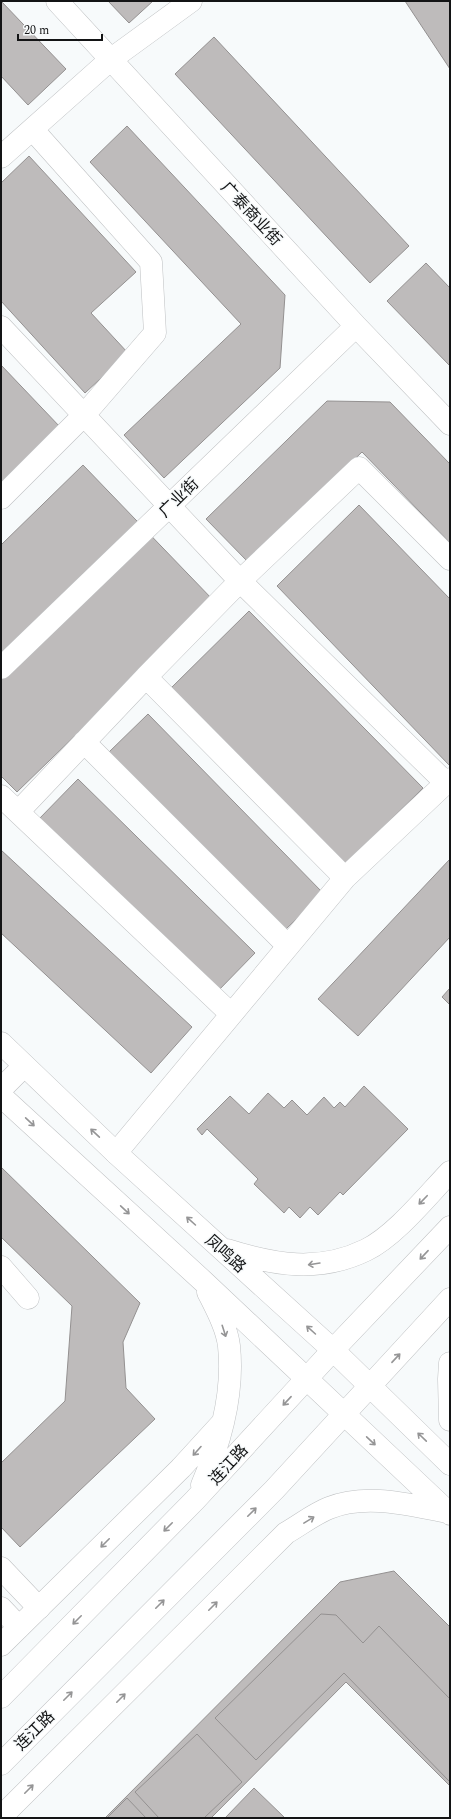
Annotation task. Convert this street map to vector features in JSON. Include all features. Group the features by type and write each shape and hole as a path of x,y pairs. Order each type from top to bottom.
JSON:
{"street":[{"name":"广泰商业街","path":"57,1 356,326 450,424"},
{"path":"1,158 110,60 191,1"},
{"path":"1,498 84,415 156,332 151,262 33,130"},
{"name":"广业街","path":"1,668 356,326"},
{"path":"1,327 240,581 448,781 345,878 116,1153"},
{"path":"18,812 146,677 240,581 359,468 450,560"},
{"path":"146,677 345,878"},
{"path":"84,742 288,946"},
{"path":"1,796 231,1014"},
{"name":"凤鸣路","path":"1,1043 116,1153 333,1350 450,1464"},
{"path":"1,1089 24,1066"},
{"path":"1,1096 204,1282 449,1513"},
{"path":"220,1248 256,1260 275,1264 310,1265 341,1259 366,1250 392,1231 450,1172"},
{"name":"连江路","path":"1,1696 195,1500 333,1350 450,1227"},
{"path":"1,1267 28,1298"},
{"path":"195,1500 212,1462 223,1422 230,1371 229,1345 219,1314 204,1282"},
{"name":"连江路","path":"1,1764 274,1490 450,1299"},
{"path":"450,1373 450,1420"},
{"name":"连江路","path":"1,1645 181,1468 223,1422"},
{"path":"1,1817 286,1533 329,1508 364,1500 406,1505 449,1513"},
{"path":"1,1568 39,1608"},
{"path":"1,1608 19,1627"}],"building":[{"path":"1,1 66,69 28,105 1,76"},
{"path":"108,1 153,1 129,23"},
{"path":"405,1 450,1 450,69"},
{"path":"214,37 409,246 370,283 175,74"},
{"path":"127,126 285,295 280,368 164,478 124,435 241,324 90,162"},
{"path":"29,156 136,272 91,313 128,353 85,393 1,301 1,183"},
{"path":"426,263 450,288 450,366 387,301"},
{"path":"1,365 61,428 1,485"},
{"path":"327,401 390,402 450,464 450,543 362,452 248,562 206,519"},
{"path":"83,465 214,601 17,792 1,776 1,545"},
{"path":"359,505 450,599 450,766 277,586"},
{"path":"249,611 423,788 342,868 168,691"},
{"path":"148,714 323,893 283,932 108,753"},
{"path":"78,779 255,953 215,994 38,820"},
{"path":"1,850 192,1027 151,1073 1,933"},
{"path":"450,859 450,937 358,1036 318,999"},
{"path":"450,988 450,1005 442,997"},
{"path":"364,1086 408,1129 343,1195 340,1192 318,1215 310,1207 300,1218 289,1207 284,1213 254,1184 258,1179 207,1129 202,1135 197,1129 230,1096 249,1114 268,1093 284,1108 292,1100 307,1115 324,1097 334,1108 340,1102 345,1107"},
{"path":"1,1167 140,1303 123,1342 126,1388 155,1419 20,1547 1,1527 1,1463 65,1401 72,1306 1,1237"},
{"path":"394,1571 450,1627 450,1786 346,1682 211,1818 105,1818 340,1582"},
{"path":"321,1614 336,1615 363,1643 379,1626 450,1699 450,1782 344,1673 256,1760 215,1718"},
{"path":"197,1734 242,1782 204,1818 159,1818 135,1792"},
{"path":"254,1788 285,1818 225,1818"},
{"path":"127,1798 146,1818 107,1818"}]}
